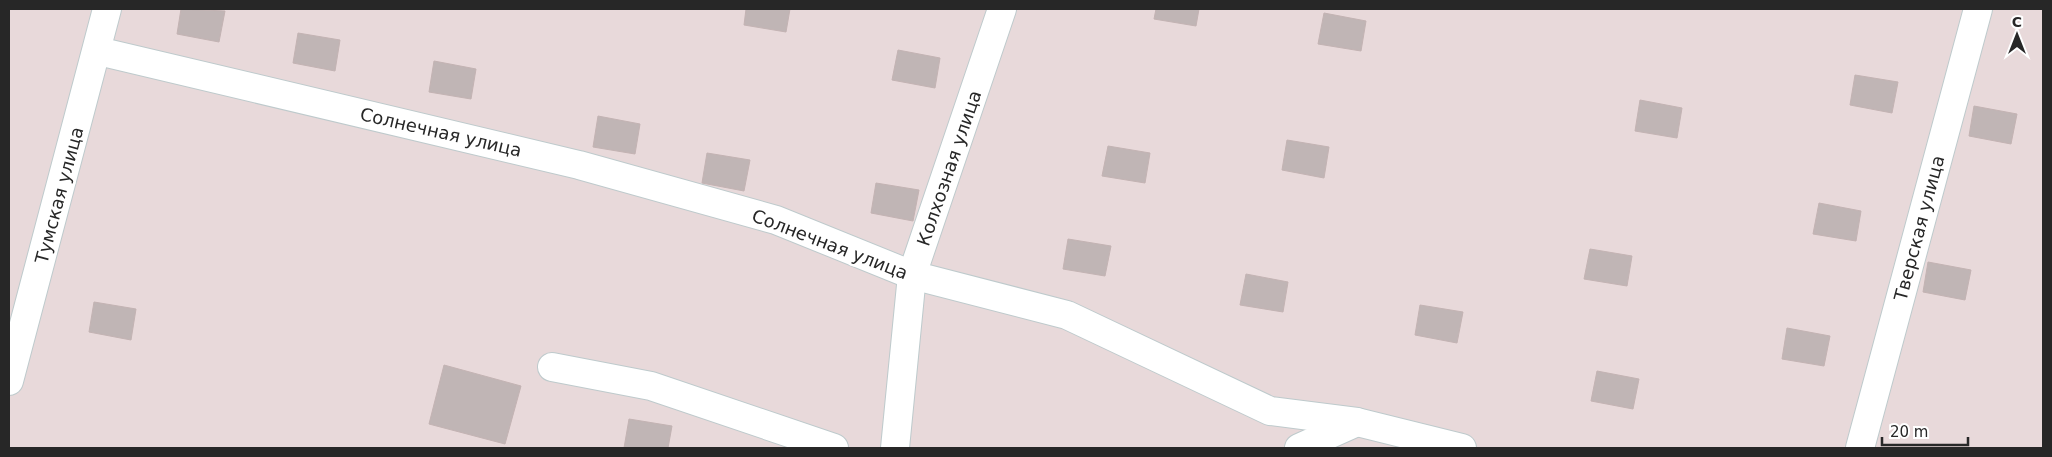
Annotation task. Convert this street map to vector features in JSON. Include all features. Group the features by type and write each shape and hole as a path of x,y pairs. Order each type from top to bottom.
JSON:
{"street":[{"name":"Тумская улица","path":"9,381 98,51 107,9"},
{"name":"Колхозная улица","path":"895,448 912,276 1002,9"},
{"name":"Тверская улица","path":"1860,448 1978,9"},
{"name":"Солнечная улица","path":"98,51 579,165 776,220 912,276 1067,315 1270,411 1357,422 1462,448"},
{"path":"552,367 651,386 834,448"},
{"path":"1299,448 1357,422"}],"building":[{"path":"181,9 225,11 219,42 177,34"},
{"path":"746,9 790,9 786,32 744,25"},
{"path":"1156,9 1199,9 1196,26 1154,19"},
{"path":"1324,13 1366,21 1361,51 1318,44"},
{"path":"298,33 340,40 335,71 293,63"},
{"path":"898,50 940,58 935,88 892,80"},
{"path":"434,61 476,69 471,99 429,92"},
{"path":"1855,75 1898,82 1892,113 1850,105"},
{"path":"1640,100 1682,108 1677,138 1635,131"},
{"path":"1974,106 2017,114 2011,144 1969,136"},
{"path":"598,116 640,124 635,154 593,147"},
{"path":"1287,140 1329,147 1324,178 1282,170"},
{"path":"1108,146 1150,153 1145,183 1102,176"},
{"path":"707,153 750,160 744,191 702,183"},
{"path":"876,183 919,190 913,221 871,213"},
{"path":"1819,203 1861,211 1856,241 1813,234"},
{"path":"1068,239 1111,246 1105,276 1063,269"},
{"path":"1590,249 1632,256 1627,286 1584,279"},
{"path":"1928,262 1971,270 1965,300 1923,292"},
{"path":"1246,274 1288,282 1283,312 1240,305"},
{"path":"94,302 136,309 131,340 89,332"},
{"path":"1420,305 1463,312 1457,343 1415,335"},
{"path":"1787,328 1830,336 1824,366 1782,359"},
{"path":"444,365 521,386 505,444 429,424"},
{"path":"1597,371 1639,379 1633,409 1591,401"},
{"path":"629,419 672,426 668,448 624,448"}]}
